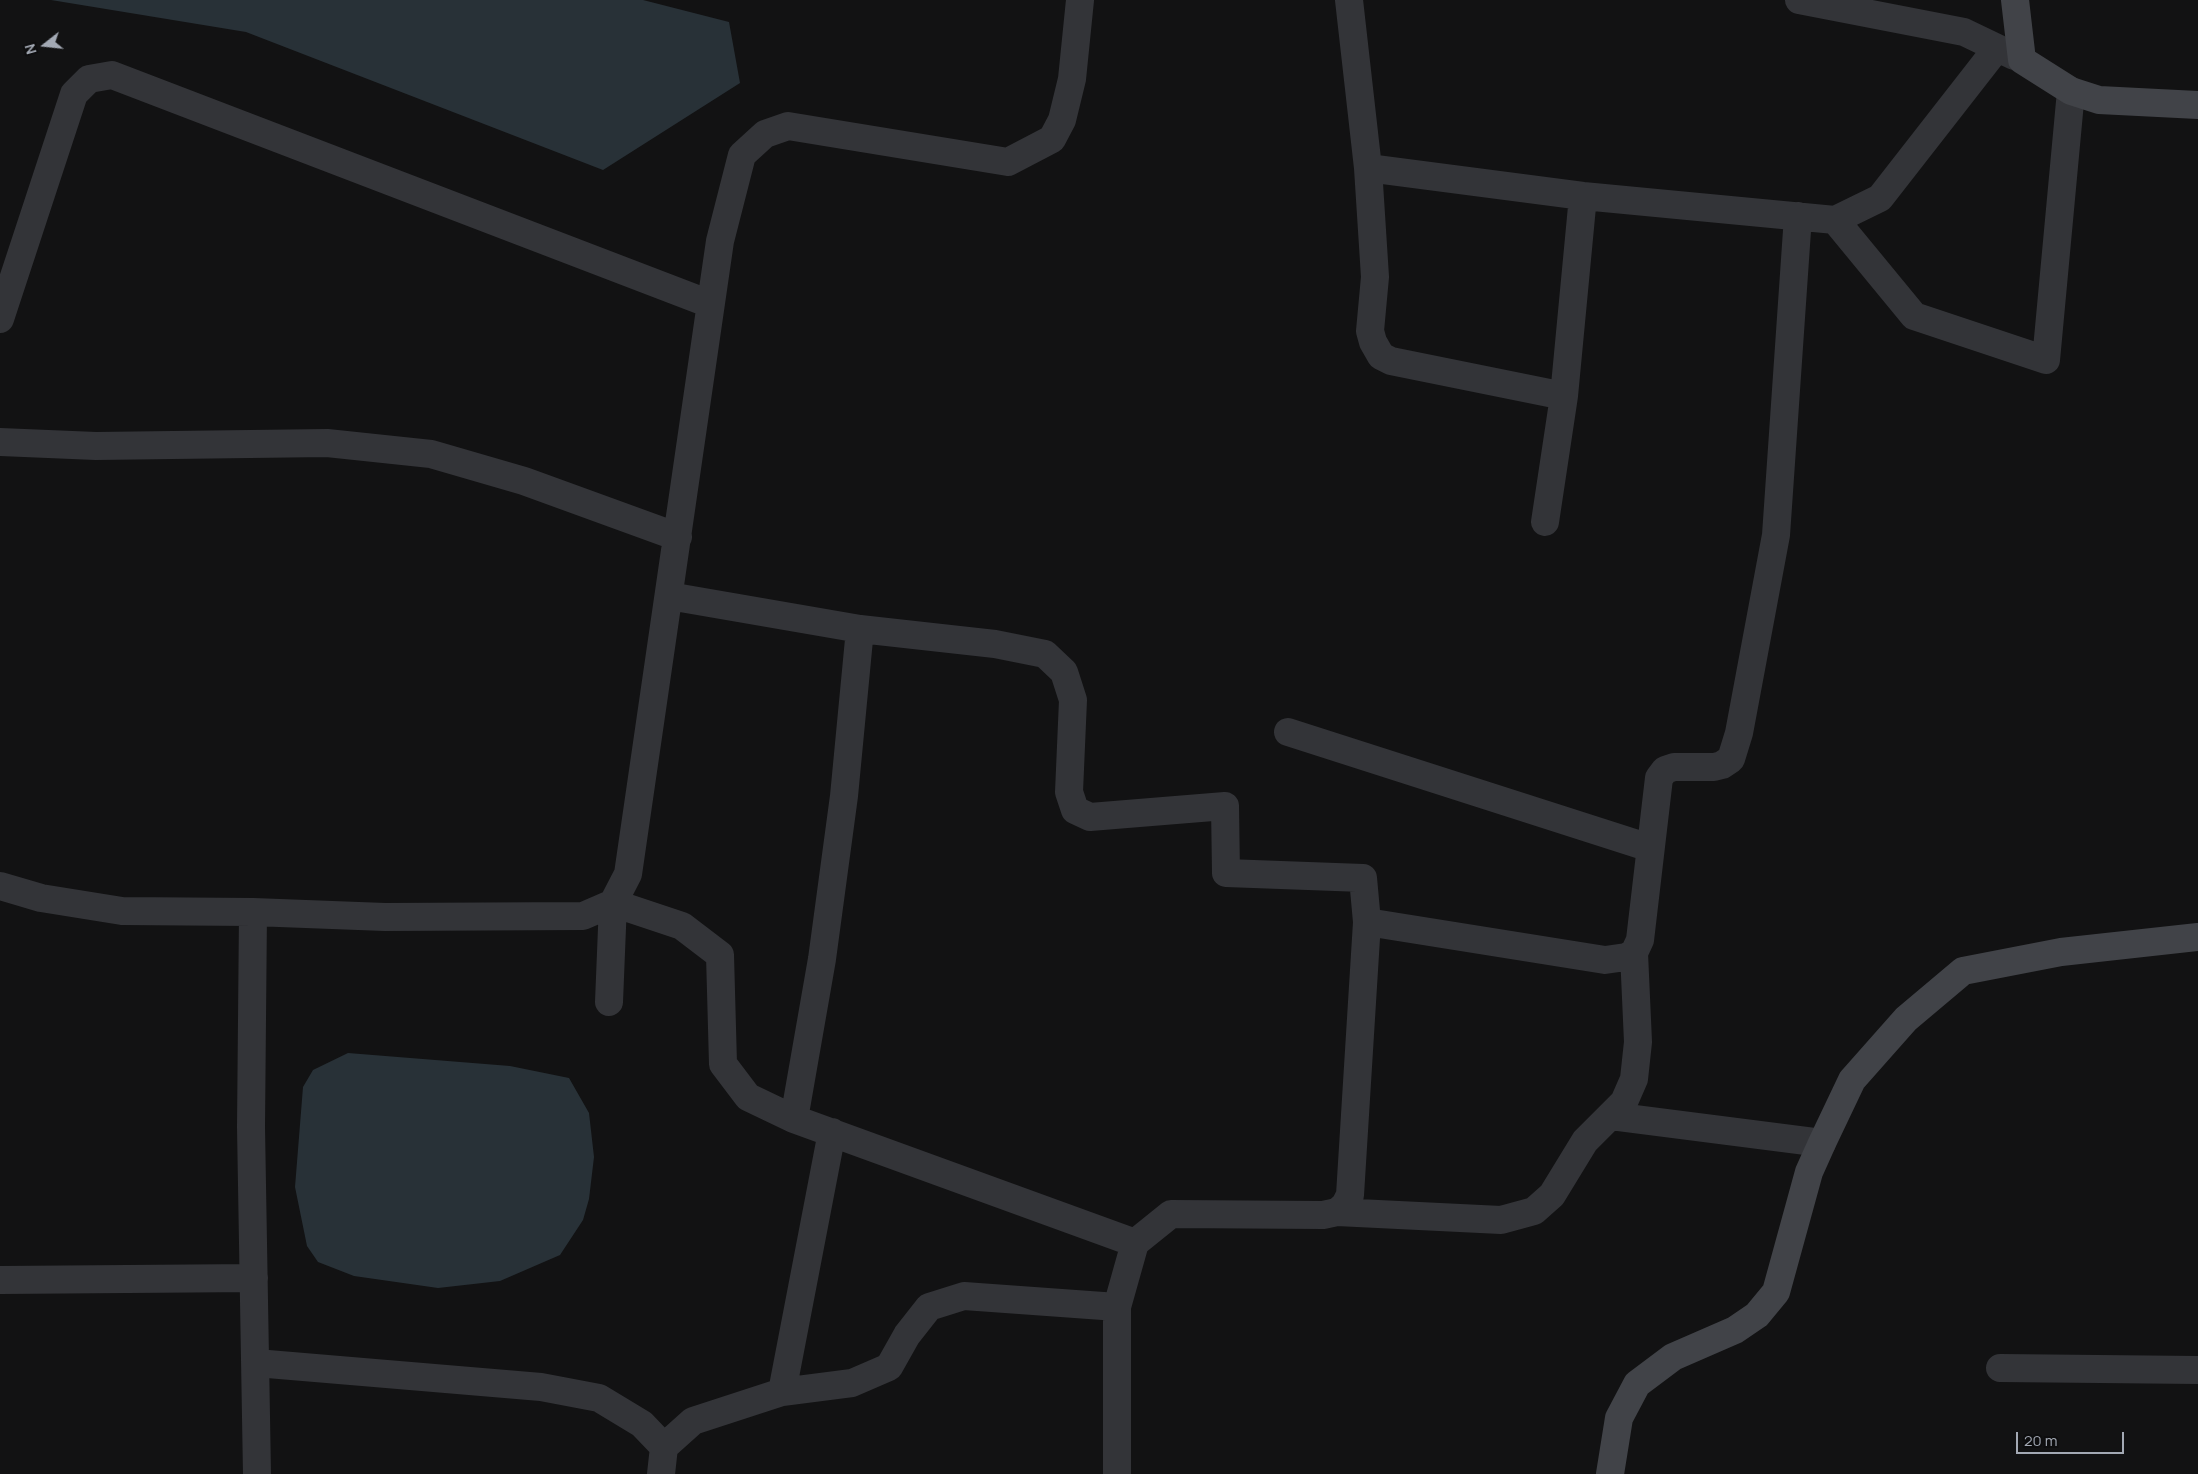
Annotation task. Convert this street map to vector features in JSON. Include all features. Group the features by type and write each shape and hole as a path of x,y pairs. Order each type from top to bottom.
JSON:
{"street":[{"path":"609,1002 613,903 628,874 720,241 742,156 766,134 788,126 1008,162 1052,139 1062,120 1072,79 1080,0"},
{"path":"1349,0 1368,168 1374,277 1370,331 1373,342 1381,356 1391,361 1564,396"},
{"path":"1799,0 1964,32 2022,60 2071,91 2099,100 2198,105"},
{"path":"2015,0 2022,60"},
{"path":"1368,168 1583,196 1835,220 1880,198 1997,48"},
{"path":"0,319 74,94 89,79 112,75 710,304"},
{"path":"1835,220 1914,316 2046,360 2071,91"},
{"path":"1544,522 1564,396 1583,196"},
{"path":"1117,1474 1118,1307 1135,1243 1171,1214 1323,1215 1337,1212 1501,1220 1534,1211 1552,1195 1585,1141 1624,1102 1634,1079 1638,1042 1634,953 1640,940 1659,778 1665,770 1674,767 1714,767 1731,760 1739,733 1776,535 1798,216"},
{"path":"0,442 96,446 327,443 431,454 524,481 678,537"},
{"path":"669,596 860,629 995,644 1045,654 1064,672 1073,700 1069,792 1074,810 1090,817 1225,806 1226,873 1363,878 1367,922 1350,1196 1345,1206 1337,1212"},
{"path":"794,1119 822,959 843,806 860,629"},
{"path":"1288,732 1650,848"},
{"path":"0,886 41,898 122,911 252,912 385,917 583,916 613,903 682,926 720,955 723,1064 748,1097 794,1119 1135,1243"},
{"path":"252,912 251,1127 257,1474"},
{"path":"1367,922 1605,960 1626,957 1634,953"},
{"path":"1610,1474 1619,1418 1637,1384 1673,1357 1735,1330 1757,1315 1776,1292 1808,1172 1852,1080 1906,1019 1963,971 2061,952 2198,936"},
{"path":"1611,1116 1822,1143"},
{"path":"782,1392 832,1132"},
{"path":"0,1280 254,1278"},
{"path":"661,1474 664,1447 693,1421 782,1392 852,1383 889,1368 907,1335 929,1308 964,1296 1045,1304 1118,1307"},
{"path":"256,1363 541,1387 598,1398 642,1424 664,1447"},
{"path":"2000,1368 2198,1370"}],"shaded area":[{"path":"51,0 643,0 729,22 740,83 603,170 246,32"},
{"path":"348,1053 510,1066 569,1078 589,1113 594,1157 589,1199 583,1220 560,1255 500,1281 438,1288 354,1276 318,1262 307,1246 295,1187 303,1087 313,1070"}]}
